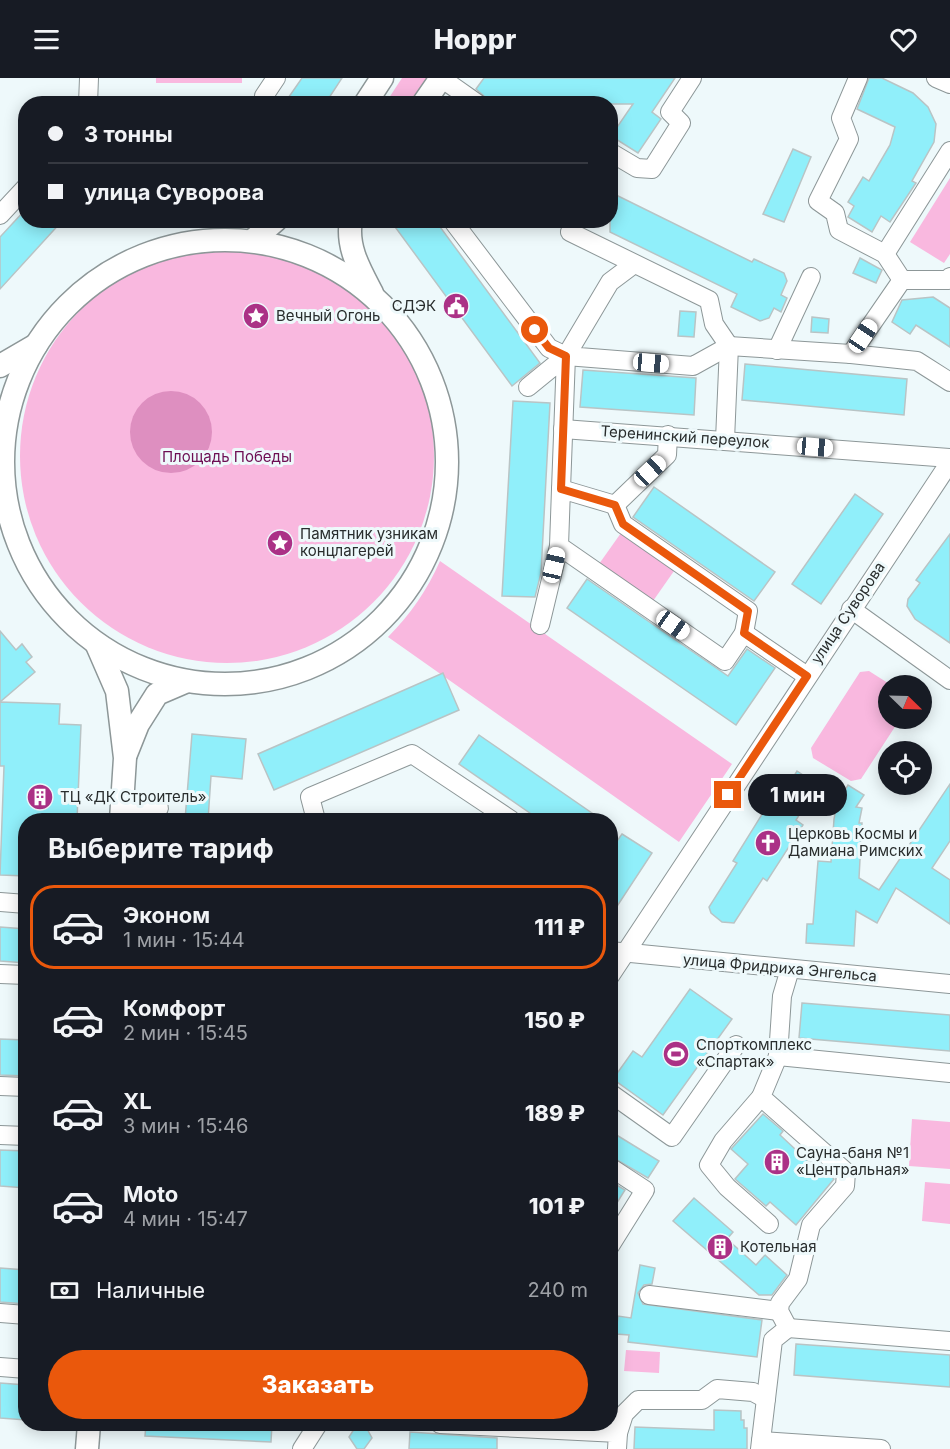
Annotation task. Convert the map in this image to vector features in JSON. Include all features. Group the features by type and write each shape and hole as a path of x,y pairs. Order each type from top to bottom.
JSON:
{"main road":[{"path":"370,96 382,78"},
{"path":"429,96 441,78"},
{"path":"252,241 267,228"},
{"path":"349,228 348,234 356,262 374,297"},
{"path":"210,240 252,241 296,251 337,270 374,297 399,324 420,356 435,390 444,425 447,462 444,499 435,535 420,568 380,622 332,658 297,673 260,682 222,685 185,682 97,645 73,626 47,598 27,565 12,530 2,490 7,417 18,379 36,345 62,311 93,283 129,261 168,247 210,240"},
{"path":"0,366 36,345"},
{"path":"97,645 117,691 125,758 121,812"},
{"path":"125,758 138,724 157,694 185,682"},
{"path":"87,1449 88,1431"}],"street":[{"path":"88,96 89,78"},
{"path":"264,96 276,78"},
{"path":"441,78 467,96"},
{"path":"618,157 637,168 652,169 681,123 670,112 692,78"},
{"path":"858,78 841,118 849,139 818,201 835,213 839,230 885,254 902,280"},
{"path":"936,78 950,84"},
{"path":"885,254 950,151"},
{"path":"0,215 18,196"},
{"path":"458,228 549,348 566,356 693,366 729,346 850,354 917,361 950,382"},
{"path":"570,232 709,300 714,324 729,346 725,440"},
{"path":"528,387 566,356 610,282 634,264"},
{"path":"777,350 811,277"},
{"path":"902,280 948,280 950,277"},
{"path":"850,354 902,280"},
{"path":"540,625 559,546 566,356"},
{"name":"Теренинский переулок","path":"563,429 668,435 950,460"},
{"path":"615,505 667,455 668,435"},
{"name":"улица Суворова","path":"618,952 807,676 950,460"},
{"path":"561,489 615,505"},
{"path":"559,546 725,661 744,633 748,611 623,524 615,505"},
{"path":"850,609 950,680"},
{"path":"744,633 807,676"},
{"path":"314,813 310,797 412,754 500,813"},
{"path":"121,812 159,808"},
{"path":"0,902 18,903"},
{"name":"улица Фридриха Энгельса","path":"618,952 950,984"},
{"path":"769,1224 727,1187 709,1165 723,1141 762,1097 778,1056 782,996 789,969"},
{"path":"0,974 18,975"},
{"path":"618,1099 672,1137 736,1045"},
{"path":"778,1056 950,1073"},
{"path":"0,1086 18,1087"},
{"path":"762,1097 846,1172 845,1186 811,1225 798,1279 780,1303 779,1311 788,1328"},
{"path":"0,1135 18,1136"},
{"path":"618,1172 645,1190 618,1233"},
{"path":"649,1295 779,1311"},
{"path":"0,1313 18,1314"},
{"path":"881,1449 760,1445 773,1340 788,1328 950,1341"},
{"path":"0,1367 18,1368"},
{"path":"544,1431 618,1441 624,1414 638,1400 702,1400 717,1389 753,1392 766,1399"},
{"path":"302,1449 314,1431"}],"green space":[{"path":"156,78 242,78 242,83 156,83"},
{"path":"402,78 428,78 416,96 390,96"},
{"path":"950,178 950,254 944,263 910,242"},
{"name":"Площадь Победы","path":"227,249 267,253 306,265 342,284 373,310 399,341 418,377 430,416 434,456 430,496 418,535 399,571 373,602 342,628 306,647 267,659 227,663 187,659 148,647 112,628 81,602 55,571 36,535 24,496 20,456 24,416 36,377 55,341 81,310 112,284 148,265 187,253"},
{"path":"621,533 674,571 653,601 599,564"},
{"path":"440,561 732,764 679,842 388,637 418,601"},
{"path":"869,671 878,677 878,729 894,729 886,741 878,741 878,753 861,779 851,781 813,758 811,748 860,672"},
{"path":"912,1119 950,1122 950,1169 909,1166"},
{"path":"925,1182 950,1184 950,1224 922,1221"},
{"path":"626,1350 660,1352 659,1373 624,1371"}],"shaded area":[{"path":"171,391 187,395 200,403 208,416 212,432 208,448 200,461 187,469 171,473 155,469 142,461 134,448 130,432 134,416 142,403 155,395"}],"building":[{"path":"302,78 342,78 330,96 290,96"},
{"path":"484,78 675,78 652,112 661,119 638,153 618,140 618,126 633,104 618,104 618,96 484,96 476,89"},
{"path":"869,78 882,78 913,93 928,107 936,124 934,142 912,181 916,183 890,222 881,216 872,232 848,217 854,206 848,202 863,177 869,181 890,145 895,127 857,109"},
{"path":"793,149 811,157 784,222 763,214"},
{"path":"618,196 752,262 754,259 784,273 787,281 781,295 787,298 781,312 774,308 769,318 760,321 731,307 737,294 610,232 610,228 618,228"},
{"path":"18,218 18,228 56,228 0,289 0,237"},
{"path":"396,228 441,228 540,363 512,386"},
{"path":"860,258 882,270 876,283 853,273"},
{"path":"933,297 950,308 950,347 916,325 910,334 892,322 902,300"},
{"path":"680,311 696,312 694,337 678,336"},
{"path":"812,317 829,319 828,333 811,332"},
{"path":"745,364 907,379 904,415 742,400"},
{"path":"583,370 696,378 694,415 580,407"},
{"path":"513,401 550,403 541,573 535,597 502,596"},
{"path":"654,487 775,572 754,601 633,517"},
{"path":"855,494 883,514 821,604 792,584"},
{"path":"950,534 950,643 915,619 907,606 908,599 920,583 916,580"},
{"path":"587,579 728,676 747,649 775,668 736,725 567,608"},
{"path":"0,631 16,650 22,644 32,657 26,662 35,672 0,702"},
{"path":"443,673 459,710 274,790 258,754"},
{"name":"ТЦ «ДК Строитель»","path":"0,702 60,704 59,724 81,725 77,813 18,813 18,876 0,875 4,766 0,766"},
{"path":"192,734 246,739 242,779 211,776 208,813 186,813"},
{"path":"479,735 592,813 530,813 459,764"},
{"name":"Церковь Космы и Дамиана Римских","path":"797,771 818,785 796,820 803,825 767,881 763,878 734,923 722,922 711,913 709,907 737,863 733,861 769,803 775,807"},
{"path":"950,784 950,841 932,868 950,880 950,924 896,888 877,923 856,911 854,946 806,943 807,924 813,924 818,861 831,862 837,803 848,785 864,795 856,807 862,808 859,823 862,823 859,878 879,890"},
{"path":"622,834 652,853 618,905 618,840"},
{"path":"0,927 18,928 18,962 0,961"},
{"name":"Спорткомплекс «Спартак»","path":"690,989 732,1019 663,1115 618,1083 618,1072 633,1051 642,1057"},
{"path":"802,1003 950,1015 950,1051 799,1038"},
{"path":"0,1039 18,1040 18,1076 0,1075"},
{"name":"Сауна-баня №1 «Центральная»","path":"763,1114 783,1131 780,1135 810,1163 813,1160 834,1179 796,1225 770,1202 766,1206 735,1179 748,1164 731,1149"},
{"path":"618,1136 659,1161 648,1178 618,1161"},
{"path":"0,1150 18,1151 18,1187 0,1186"},
{"path":"618,1186 625,1190 618,1201"},
{"name":"Котельная","path":"694,1198 733,1232 727,1239 756,1265 765,1255 787,1275 772,1295 759,1295 673,1221"},
{"path":"640,1265 655,1268 652,1284 644,1285 638,1293 643,1304 762,1320 757,1357 628,1342 629,1335 618,1334 618,1316 631,1318"},
{"path":"0,1268 18,1269 18,1303 0,1302"},
{"path":"796,1344 950,1355 950,1387 794,1375"},
{"path":"0,1383 18,1384 18,1419 0,1418"},
{"path":"714,1410 741,1411 741,1420 744,1420 744,1428 747,1428 747,1449 634,1449 635,1427 714,1430"},
{"path":"145,1431 272,1431 271,1442 145,1436"},
{"path":"353,1431 368,1431 372,1438 364,1449 357,1449 349,1437"},
{"path":"410,1432 497,1438 497,1449 409,1449"}],"place":[{"name":"СДЭК","path":"456,306"},
{"name":"Вечный Огонь","path":"256,316"},
{"name":"Памятник узникам концлагерей","path":"280,543"},
{"name":"ТЦ «ДК Строитель»","path":"40,797"},
{"name":"Церковь Космы и Дамиана Римских","path":"768,843"},
{"name":"Спорткомплекс «Спартак»","path":"676,1054"},
{"name":"Сауна-баня №1 «Центральная»","path":"777,1162"},
{"name":"Котельная","path":"720,1247"}],"route":[{"path":"535,330 549,348 566,356 561,489 615,505 623,524 748,611 744,633 807,676 728,795"}]}
